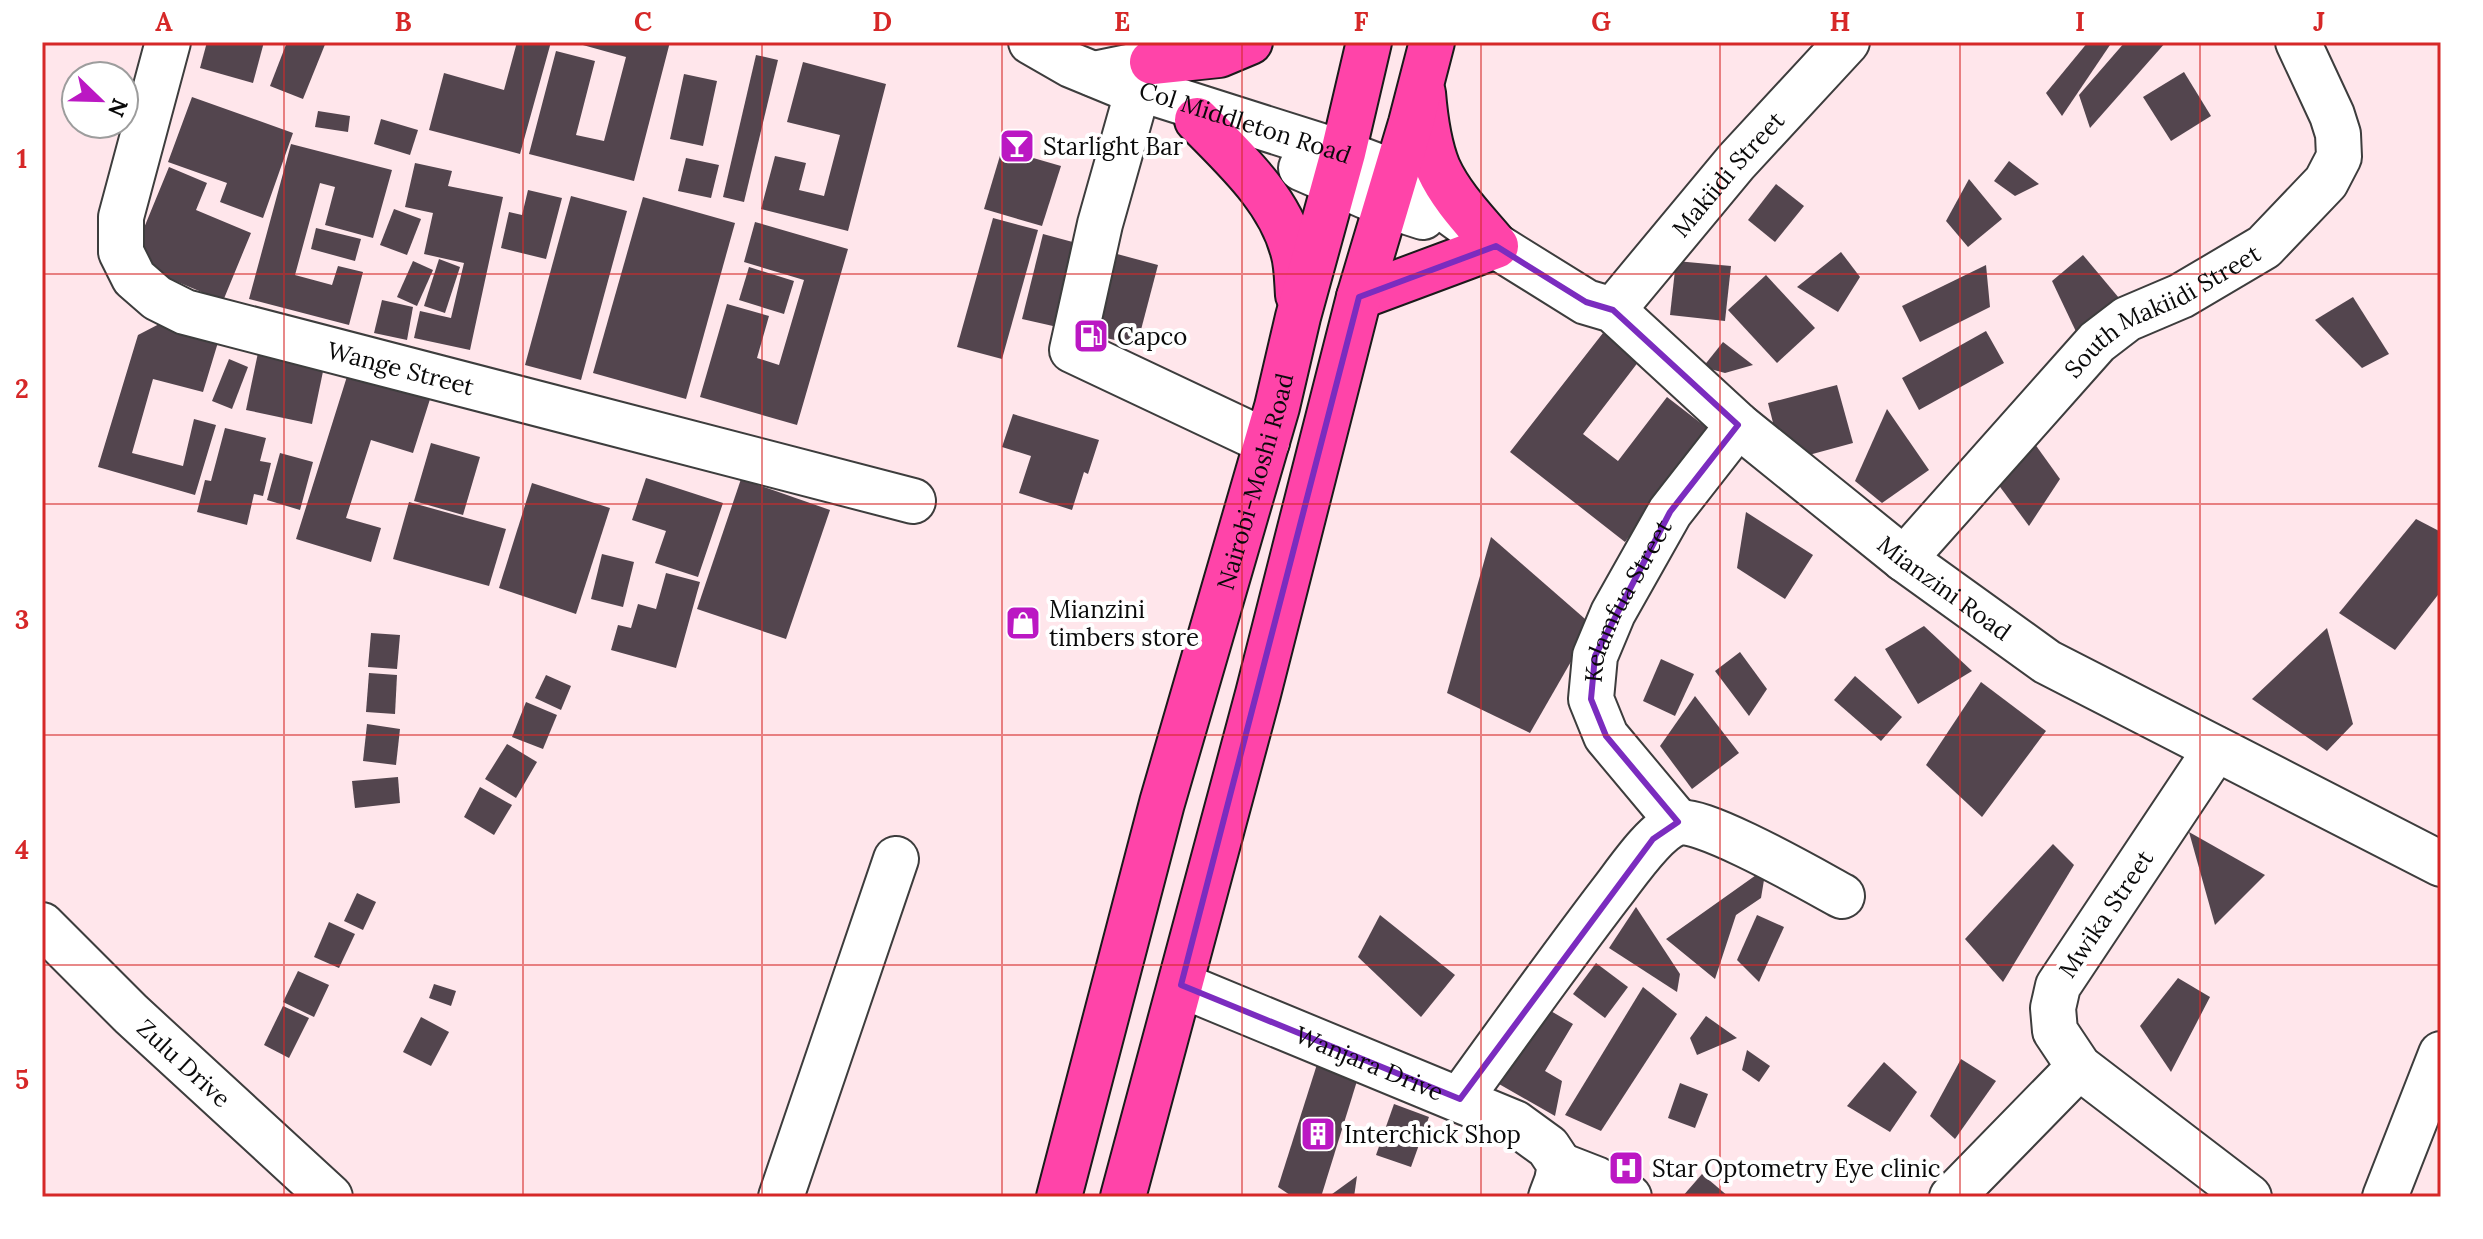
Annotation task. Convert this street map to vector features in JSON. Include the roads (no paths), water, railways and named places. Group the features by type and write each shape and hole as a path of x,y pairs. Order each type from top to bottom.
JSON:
{"highway":[{"path":"1144,77 1219,55 1250,42"},
{"name":"Nairobi-Moshi Road","path":"1059,1197 1166,789 1267,442 1369,42"},
{"path":"1123,1197 1258,694 1359,297 1427,62"},
{"path":"1359,297 1496,246 1462,205 1439,169 1425,117 1427,62"},
{"path":"1197,120 1261,189 1279,219 1293,251 1298,317"}],"street":[{"name":"Wange Street","path":"168,42 121,217 121,252 134,278 157,298 185,312 913,501"},
{"name":"Col Middleton Road","path":"1031,42 1071,65 1093,58 1144,77 1197,120 1339,168"},
{"name":"Makiidi Street","path":"1613,310 1736,162 1847,42"},
{"name":"South Makiidi Street","path":"1904,559 2097,342 2127,319 2181,296 2264,247 2326,182 2339,157 2338,134 2298,42"},
{"name":"Col Middleton Road","path":"1093,58 1391,189 1496,246"},
{"path":"1144,77 1100,224 1072,350 1267,442"},
{"name":"Mianzini Road","path":"1496,246 1586,302 1613,310 1738,425 1904,559 2047,662 2441,864"},
{"name":"Kelamfua Street","path":"1678,822 1606,736 1591,699 1595,656 1613,613 1670,512 1738,425"},
{"name":"Mwika Street","path":"2216,749 2058,986 2053,1008 2055,1031 2079,1067 2249,1197"},
{"path":"1460,1099 1566,951 1653,839 1678,822 1693,823 1719,832 1842,896"},
{"path":"781,1197 896,859"},
{"name":"Zulu Drive","path":"42,925 131,1014 330,1197"},
{"name":"Wanjara Drive","path":"1181,985 1515,1123 1548,1147 1555,1181"},
{"path":"2385,1197 2441,1054"},
{"path":"1952,1197 2079,1067"},
{"path":"1555,1181 1596,1179 1629,1197"}],"place":[{"name":"Starlight Bar","path":"1017,146"},
{"name":"Capco","path":"1091,336"},
{"name":"Mianzini timbers store","path":"1023,623"},
{"name":"Interchick Shop","path":"1318,1134"},
{"name":"Star Optometry Eye clinic","path":"1626,1168"}]}
